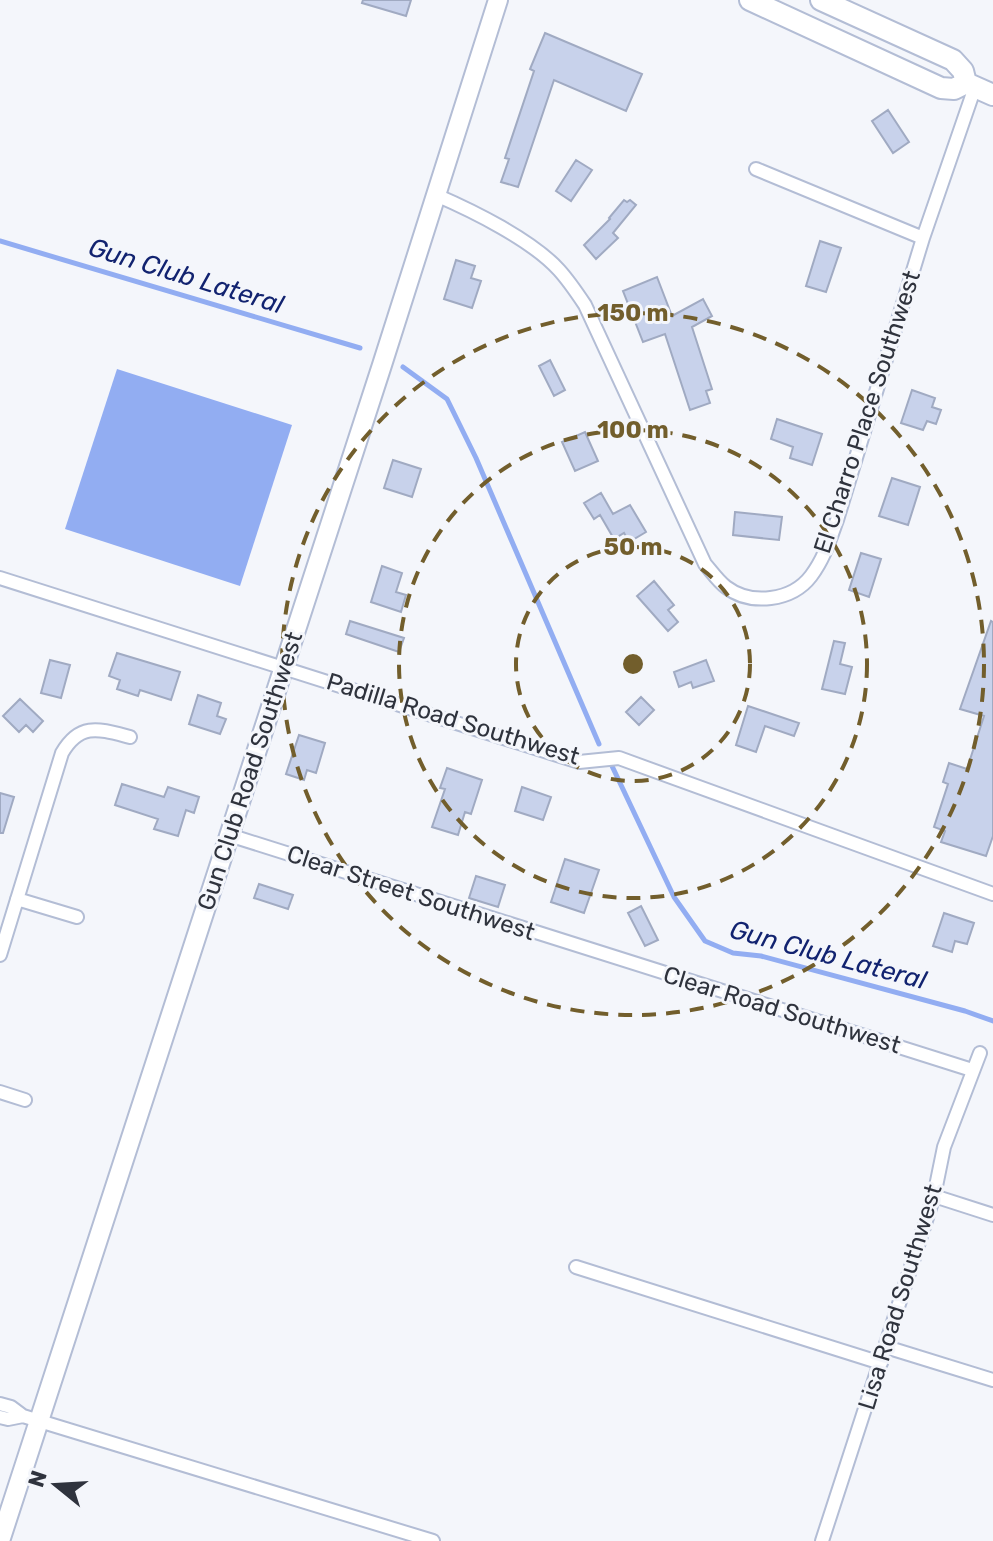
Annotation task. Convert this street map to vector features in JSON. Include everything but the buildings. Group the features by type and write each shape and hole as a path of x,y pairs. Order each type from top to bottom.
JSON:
{"main road":[{"path":"750,0 941,88 978,89"},
{"path":"821,0 953,60 978,89"}],"street":[{"name":"Gun Club Road Southwest","path":"0,1541 31,1418 229,835 498,0"},
{"name":"El Charro Place Southwest","path":"436,195 472,211 557,267 585,305 705,564 728,589 762,599 779,597 798,589 811,576 825,552 923,238 978,89"},
{"path":"756,169 923,238"},
{"name":"Padilla Road Southwest","path":"0,578 579,762 619,758 993,894"},
{"path":"0,955 62,753 77,734 97,730 130,737"},
{"name":"Clear Street Southwest","path":"229,835 593,951"},
{"path":"17,899 77,917"},
{"name":"Clear Road Southwest","path":"593,951 972,1070"},
{"name":"Lisa Road Southwest","path":"822,1541 934,1196 944,1147 980,1053"},
{"path":"0,1092 25,1100"},
{"path":"934,1196 993,1215"},
{"path":"576,1267 881,1363"},
{"path":"886,1347 993,1380"},
{"path":"0,1404 31,1418 433,1541"},
{"path":"0,1417 31,1418"}],"water":[{"path":"117,369 292,425 240,586 65,529"}],"waterway":[{"name":"Gun Club Lateral","path":"0,241 360,348"},
{"name":"Gun Club Lateral","path":"403,367 447,399 476,458 599,744"},
{"name":"Gun Club Lateral","path":"612,766 674,897 705,941 733,953 761,956 993,1021"}]}
